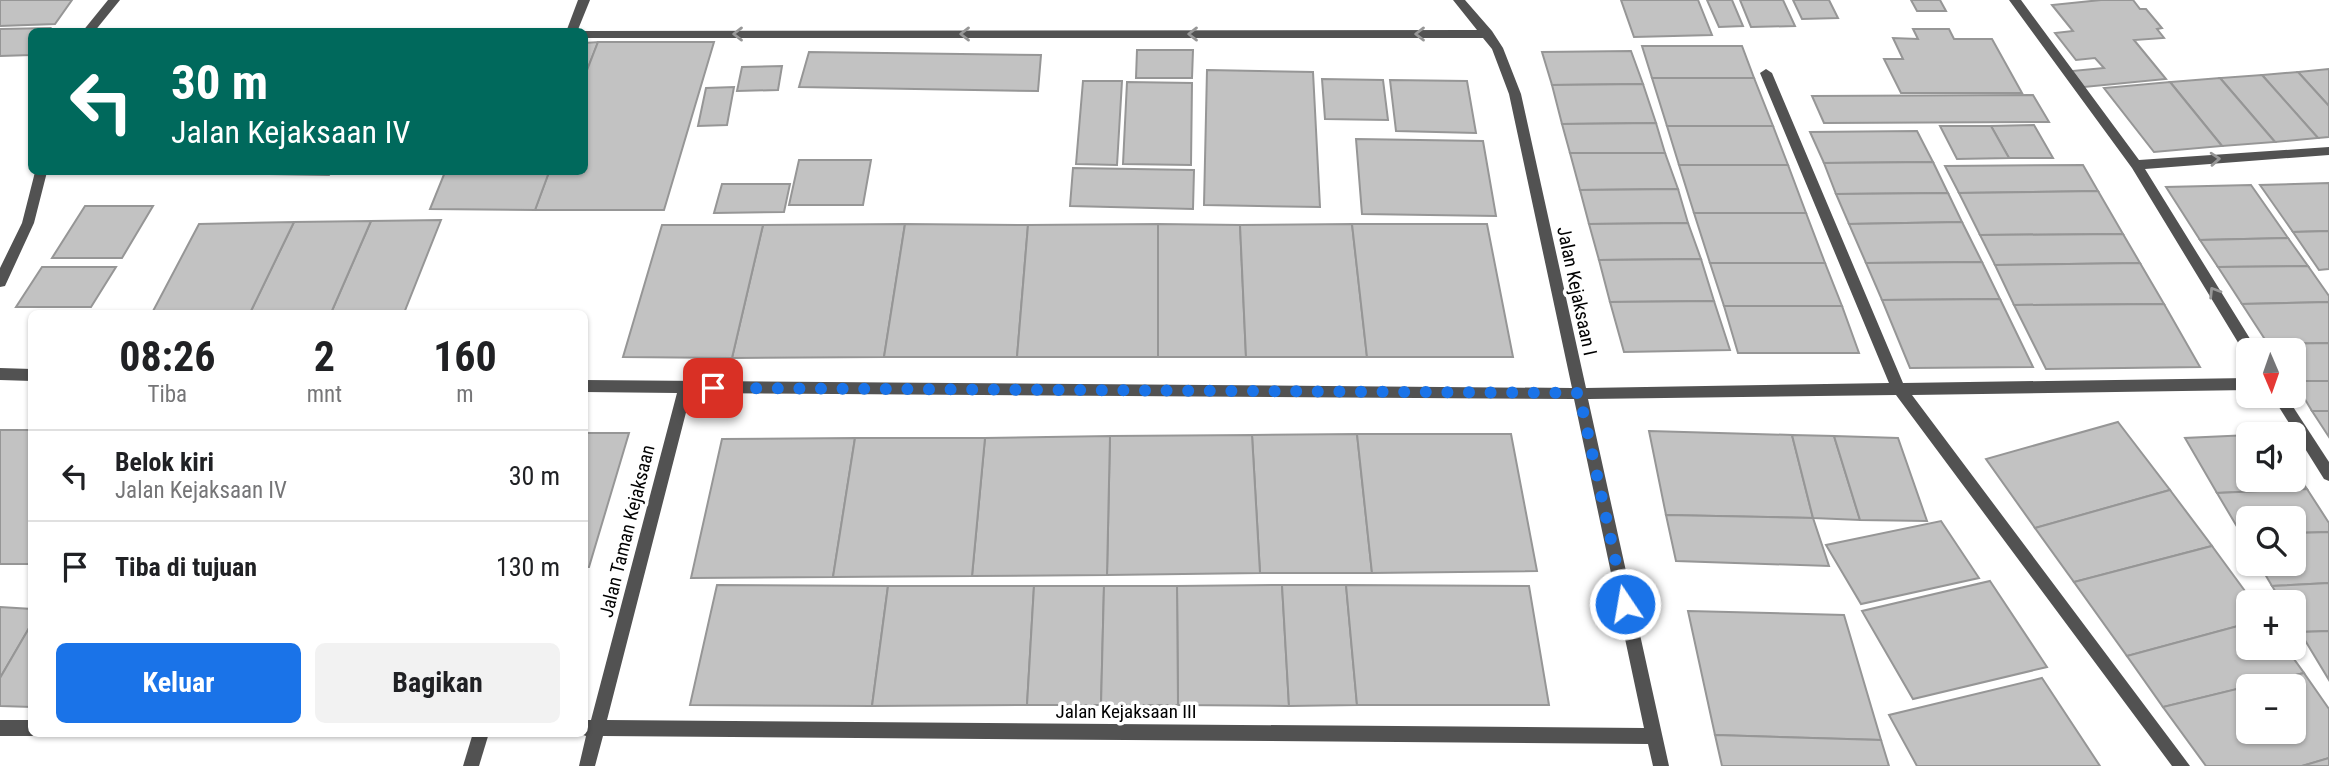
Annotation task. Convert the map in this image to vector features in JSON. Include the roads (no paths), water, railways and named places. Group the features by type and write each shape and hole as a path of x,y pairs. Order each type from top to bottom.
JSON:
{"street":[{"path":"91,28 114,0"},
{"path":"573,28 584,0"},
{"name":"Jalan Kejaksaan I","path":"1459,0 1488,34 1515,94 1661,766"},
{"path":"2015,0 2136,165 2243,338"},
{"path":"588,34 1488,34"},
{"path":"1766,74 1898,387 2182,766"},
{"path":"2136,165 2329,151"},
{"path":"0,282 28,223 40,175"},
{"path":"0,374 28,375"},
{"path":"588,386 1579,393 2236,384"},
{"name":"Jalan Taman Kejaksaan","path":"587,766 591,728 685,388"},
{"path":"2287,408 2329,475"},
{"path":"0,728 28,728"},
{"name":"Jalan Kejaksaan III","path":"591,728 1654,736"},
{"path":"471,766 480,737"}]}
